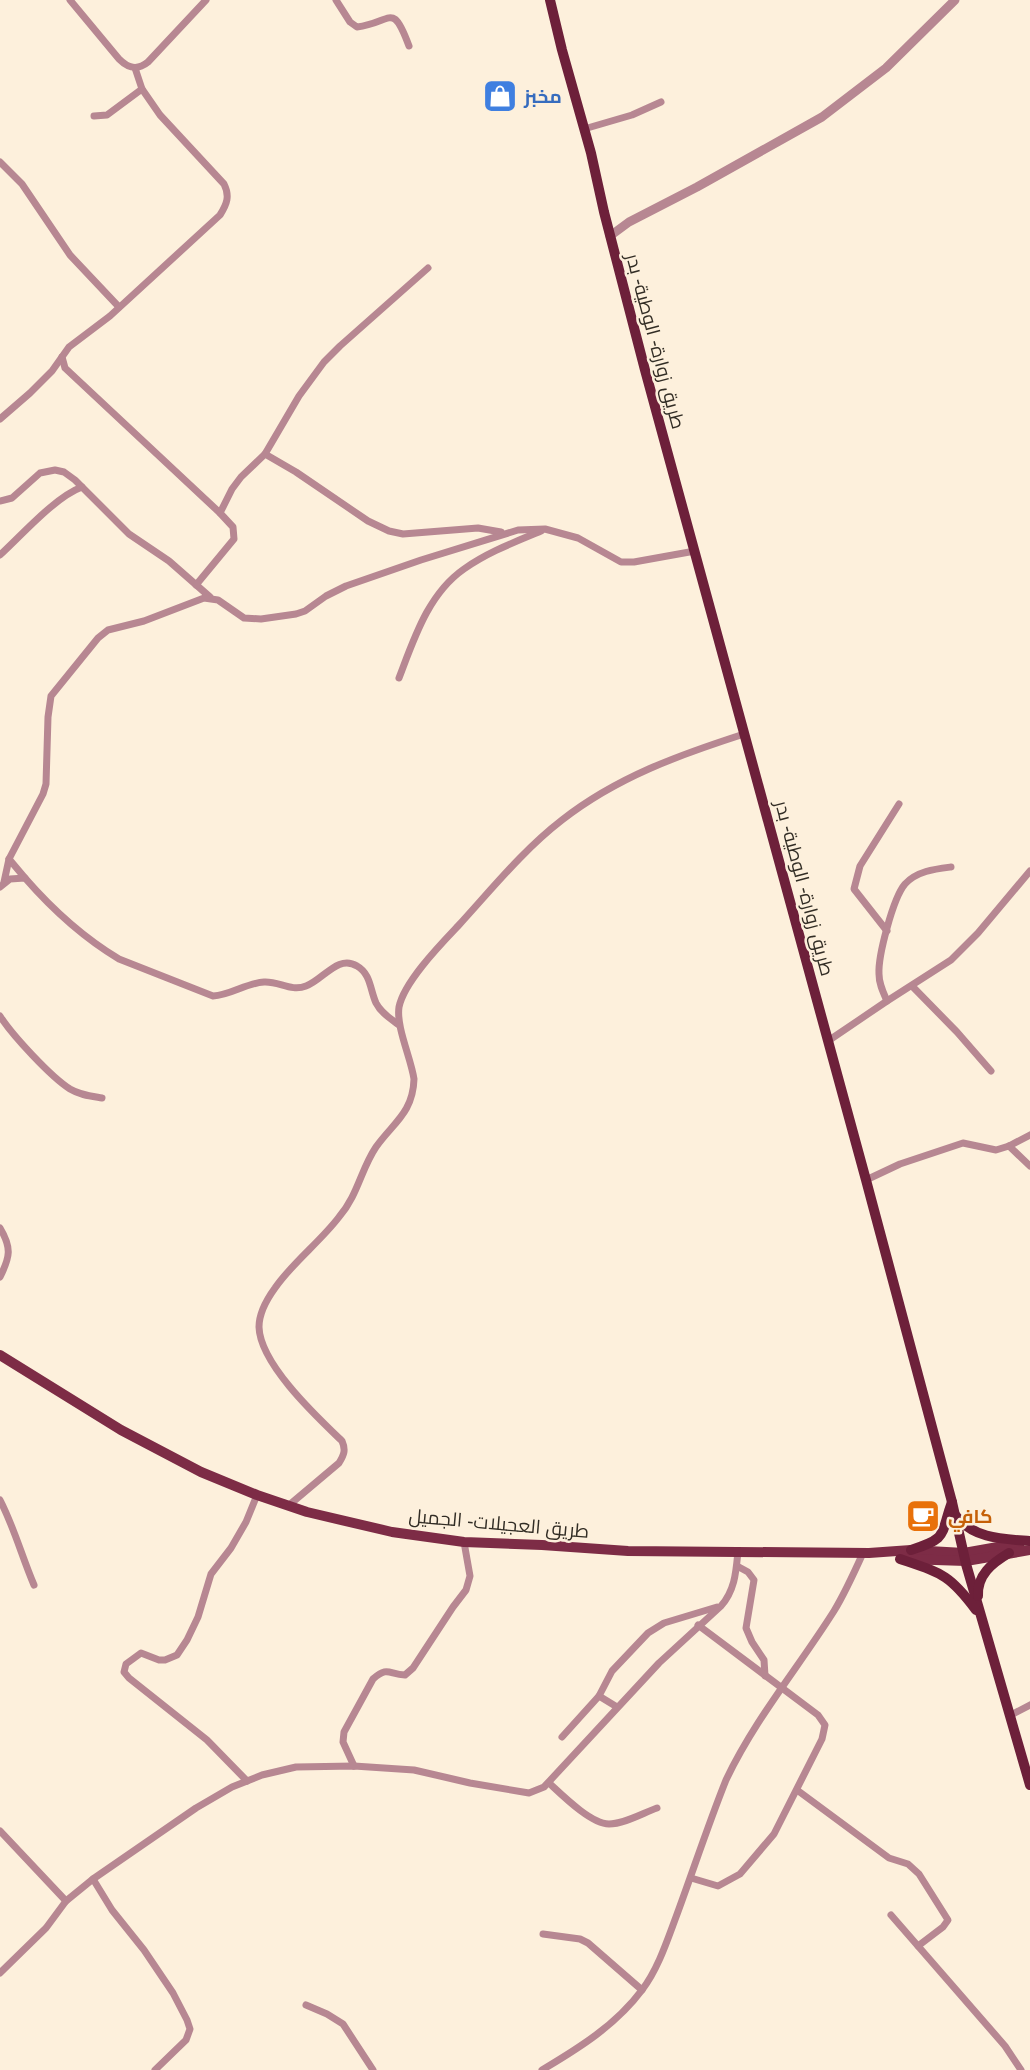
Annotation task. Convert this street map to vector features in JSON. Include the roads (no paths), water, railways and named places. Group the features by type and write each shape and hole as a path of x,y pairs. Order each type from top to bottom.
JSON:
{"highway":[{"name":"طريق زوارة- الوطية- بدر","path":"550,0 610,236 866,1180 978,1606 1030,1785"},
{"path":"911,1550 931,1544 941,1536 952,1502"},
{"path":"956,1516 971,1530 985,1536 1030,1541"},
{"path":"978,1606 978,1589 982,1576 994,1562 1009,1553"},
{"path":"900,1559 939,1572 948,1578 982,1617"}],"main road":[{"name":"طريق العجيلات- الجميل","path":"0,1355 152,1447 201,1472 307,1512 392,1532 464,1542 628,1551 866,1553"},
{"path":"866,1553 911,1550 965,1557 1030,1541"},
{"path":"866,1553 900,1559 965,1557 1030,1550"}],"street":[{"path":"70,0 119,59 135,68 148,62 206,0"},
{"path":"336,0 350,22 357,27 389,16 395,18 401,25 409,46"},
{"path":"610,236 629,222 822,117 886,68 955,0"},
{"path":"0,419 52,371 79,338 119,307 220,215 226,205 228,197 224,184 160,115 142,89 135,68"},
{"path":"94,116 107,115 142,89"},
{"path":"584,129 632,115 662,102"},
{"path":"0,162 22,184 70,255 119,307"},
{"path":"220,513 232,489 265,454 299,396 324,362 428,268"},
{"path":"62,357 65,368 233,527 234,539 196,585"},
{"path":"52,371 65,368"},
{"path":"265,454 368,521 389,531 403,534 478,528 505,533"},
{"path":"0,501 12,498 46,471 64,472 82,486 129,534 169,561 211,598 244,618 261,619 296,614 337,590 421,559 505,533 545,530 578,538 621,562 695,551"},
{"path":"0,555 50,509 82,486"},
{"path":"399,678 421,623 433,601 447,584 478,559 545,530"},
{"path":"2,884 9,859 46,784 49,703 57,688 98,638 108,630 211,598"},
{"path":"288,1506 339,1462 344,1456 344,1446 292,1390 278,1370 264,1344 259,1329 260,1318 267,1300 280,1281 341,1215 356,1192 374,1150 401,1120 408,1108 414,1090 414,1079 398,1016 405,991 489,891 544,835 580,806 648,768 744,734"},
{"path":"887,931 854,889 860,866 899,804"},
{"path":"9,859 55,909 119,959 213,996 265,982 288,988 305,987 334,966 342,963 355,964 365,973 380,1010 400,1026"},
{"path":"887,1000 878,973 894,905 906,883 923,872 951,867"},
{"path":"828,1041 887,1000 938,970 965,947 1030,872"},
{"path":"2,884 16,878 25,878"},
{"path":"912,986 990,1071"},
{"path":"0,1016 68,1088 102,1098"},
{"path":"866,1180 900,1164 963,1143 996,1150 1030,1135"},
{"path":"1009,1146 1030,1166"},
{"path":"0,1228 6,1238 9,1260 0,1277"},
{"path":"247,1781 207,1740 124,1672 126,1664 141,1653 159,1660 177,1655 198,1617 211,1574 231,1548 257,1495"},
{"path":"0,1500 34,1585"},
{"path":"355,1766 343,1742 344,1732 373,1679 387,1670 405,1675 414,1668 466,1590 470,1576 464,1542"},
{"path":"0,1973 46,1928 66,1901 93,1879 196,1808 247,1781 296,1767 355,1766 414,1770 529,1793 539,1790 550,1783 617,1707 698,1625 721,1606 732,1591 738,1551"},
{"path":"542,2070 598,2035 623,2012 652,1975 726,1780 753,1730 836,1608 866,1553"},
{"path":"737,1566 748,1572 754,1580 747,1628 752,1642 764,1660 765,1676"},
{"path":"562,1737 599,1696 612,1671 648,1633 664,1623 721,1606"},
{"path":"691,1878 718,1886 740,1874 774,1834 822,1739 824,1725 818,1715 698,1625"},
{"path":"599,1696 617,1707"},
{"path":"1011,1715 1030,1705"},
{"path":"550,1783 586,1814 607,1825 657,1808"},
{"path":"797,1790 889,1858 908,1864 919,1874 948,1920 918,1946"},
{"path":"0,1831 66,1901"},
{"path":"93,1879 112,1910 173,1993 190,2029 186,2040 155,2070"},
{"path":"891,1915 1005,2046 1021,2070"},
{"path":"543,1934 580,1939 588,1943 642,1990"},
{"path":"306,2005 343,2024 373,2070"}],"place":[{"name":"مخبز","path":"500,96"},
{"name":"كافي","path":"923,1516"}]}
